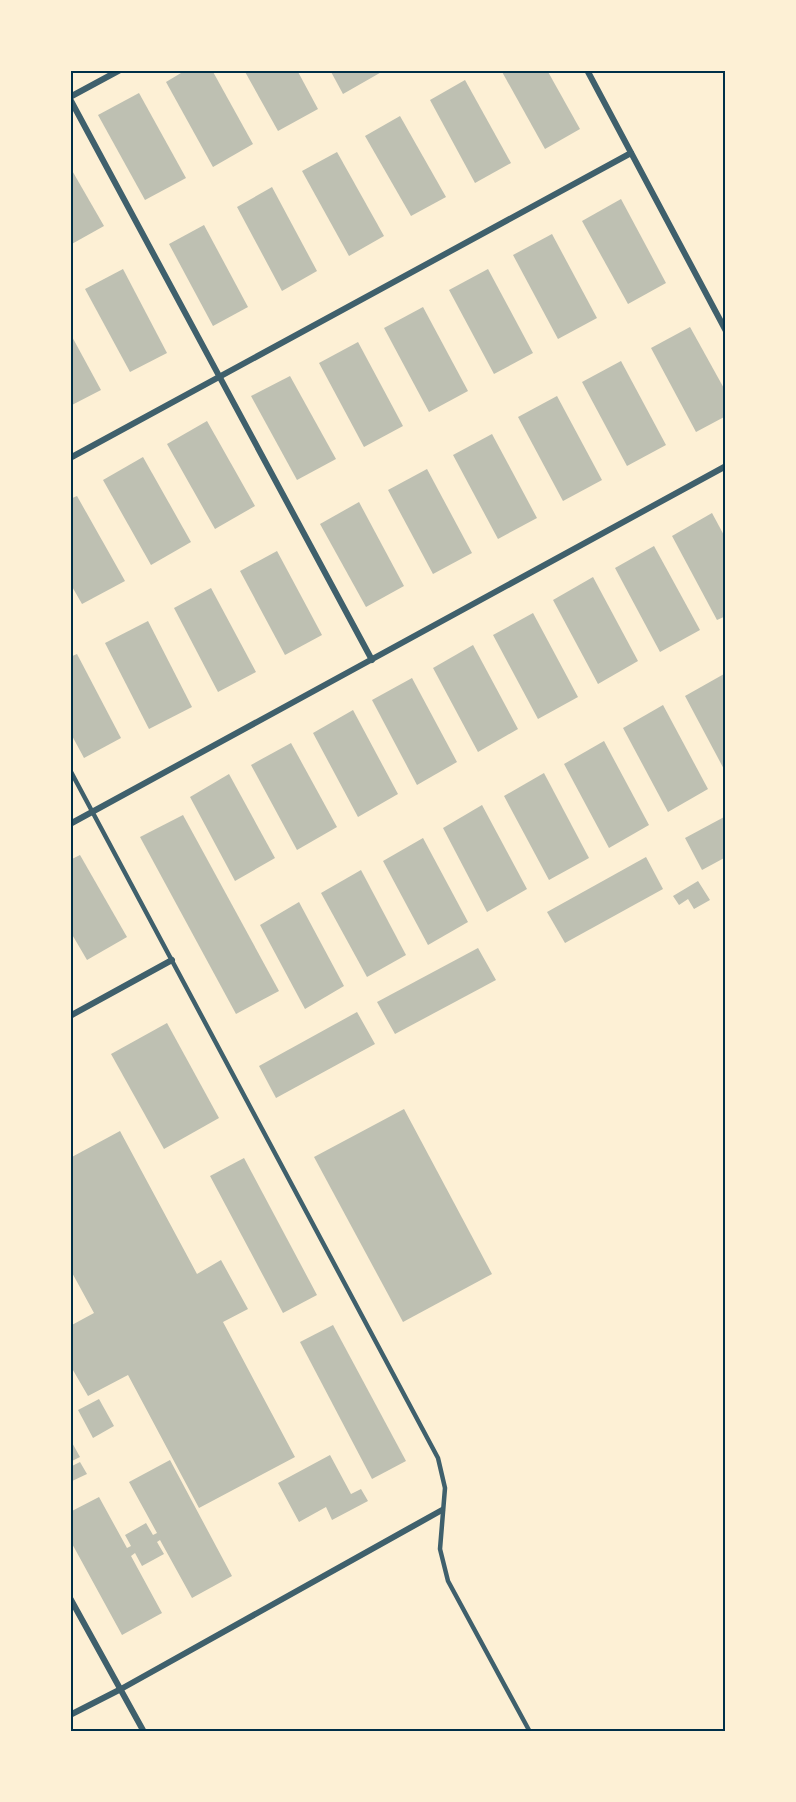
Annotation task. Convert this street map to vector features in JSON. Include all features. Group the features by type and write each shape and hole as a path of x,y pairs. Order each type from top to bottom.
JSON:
{"street":[{"path":"120,70 70,98 372,660"},
{"path":"587,70 726,331"},
{"path":"70,458 631,153"},
{"path":"70,824 726,466"},
{"path":"70,1016 172,960"},
{"path":"70,1715 121,1689 442,1510"},
{"path":"70,1598 144,1731"}],"lane":[{"path":"70,771 438,1458 445,1488 440,1549 448,1581 530,1731"}],"building":[{"path":"186,70 212,70 253,144 213,167 166,82"},
{"path":"244,70 297,70 318,109 278,131"},
{"path":"330,70 385,70 343,94"},
{"path":"501,70 547,70 580,129 545,149"},
{"path":"465,80 511,163 475,183 430,100"},
{"path":"139,93 186,178 145,200 98,115"},
{"path":"400,116 446,197 411,216 365,136"},
{"path":"337,152 384,236 349,256 302,171"},
{"path":"70,167 104,226 70,245"},
{"path":"272,187 317,271 282,291 237,207"},
{"path":"621,199 666,283 628,304 582,221"},
{"path":"204,225 248,307 213,326 169,244"},
{"path":"552,234 597,318 558,339 513,255"},
{"path":"123,269 167,353 130,372 85,289"},
{"path":"488,269 533,353 494,374 449,290"},
{"path":"423,307 468,391 429,412 384,328"},
{"path":"690,327 726,392 726,416 696,432 651,348"},
{"path":"70,333 101,390 70,406"},
{"path":"358,342 403,426 364,447 319,363"},
{"path":"621,361 666,445 627,466 582,382"},
{"path":"290,376 336,459 297,480 251,396"},
{"path":"557,396 602,480 563,501 518,417"},
{"path":"207,421 255,506 215,529 167,444"},
{"path":"492,434 537,518 498,539 453,455"},
{"path":"143,457 191,542 151,565 103,480"},
{"path":"427,469 472,553 433,574 388,490"},
{"path":"77,496 125,581 82,604 70,583 70,499"},
{"path":"359,502 404,586 366,607 320,524"},
{"path":"712,513 726,539 726,616 717,620 672,536"},
{"path":"654,546 700,630 660,652 615,568"},
{"path":"277,551 322,635 285,655 240,571"},
{"path":"593,577 638,661 598,684 553,600"},
{"path":"211,588 256,672 218,692 174,608"},
{"path":"533,613 578,697 538,719 493,635"},
{"path":"148,621 192,707 149,729 105,643"},
{"path":"473,645 518,729 478,752 433,668"},
{"path":"77,654 121,738 84,758 70,732 70,657"},
{"path":"724,674 726,676 726,773 685,696"},
{"path":"412,678 457,762 417,785 372,700"},
{"path":"663,705 708,789 668,812 623,728"},
{"path":"353,710 398,794 358,817 313,733"},
{"path":"604,741 649,825 609,848 564,764"},
{"path":"291,743 337,827 297,850 251,765"},
{"path":"544,773 589,858 549,880 504,796"},
{"path":"229,774 275,858 235,881 190,797"},
{"path":"482,805 527,889 487,912 443,828"},
{"path":"183,815 279,991 236,1014 140,837"},
{"path":"726,816 726,857 702,870 685,838"},
{"path":"423,838 468,922 428,945 383,861"},
{"path":"80,855 127,937 87,960 70,931 70,860"},
{"path":"646,857 663,889 565,943 547,912"},
{"path":"361,870 406,955 367,977 321,893"},
{"path":"698,881 710,900 694,909 688,899 679,905 673,896"},
{"path":"299,902 344,986 305,1009 260,925"},
{"path":"478,948 496,980 395,1034 377,1002"},
{"path":"357,1012 375,1044 276,1098 259,1066"},
{"path":"167,1023 219,1118 164,1149 111,1054"},
{"path":"404,1109 492,1274 403,1322 314,1157"},
{"path":"120,1131 197,1274 221,1260 248,1309 223,1322 295,1457 199,1508 128,1375 88,1396 70,1365 70,1326 94,1313 70,1269 70,1158"},
{"path":"244,1158 317,1295 283,1313 210,1176"},
{"path":"333,1325 406,1461 372,1479 300,1342"},
{"path":"99,1399 114,1426 93,1438 78,1410"},
{"path":"70,1439 80,1457 70,1462"},
{"path":"330,1455 351,1494 361,1489 368,1501 332,1520 326,1507 299,1522 278,1483"},
{"path":"170,1460 232,1576 192,1598 160,1540 157,1542 164,1554 142,1566 135,1553 131,1556 162,1613 122,1635 70,1540 70,1512 99,1497 127,1548 131,1546 125,1535 146,1523 153,1535 157,1533 129,1482"},
{"path":"80,1462 87,1474 70,1482 70,1467"}]}
